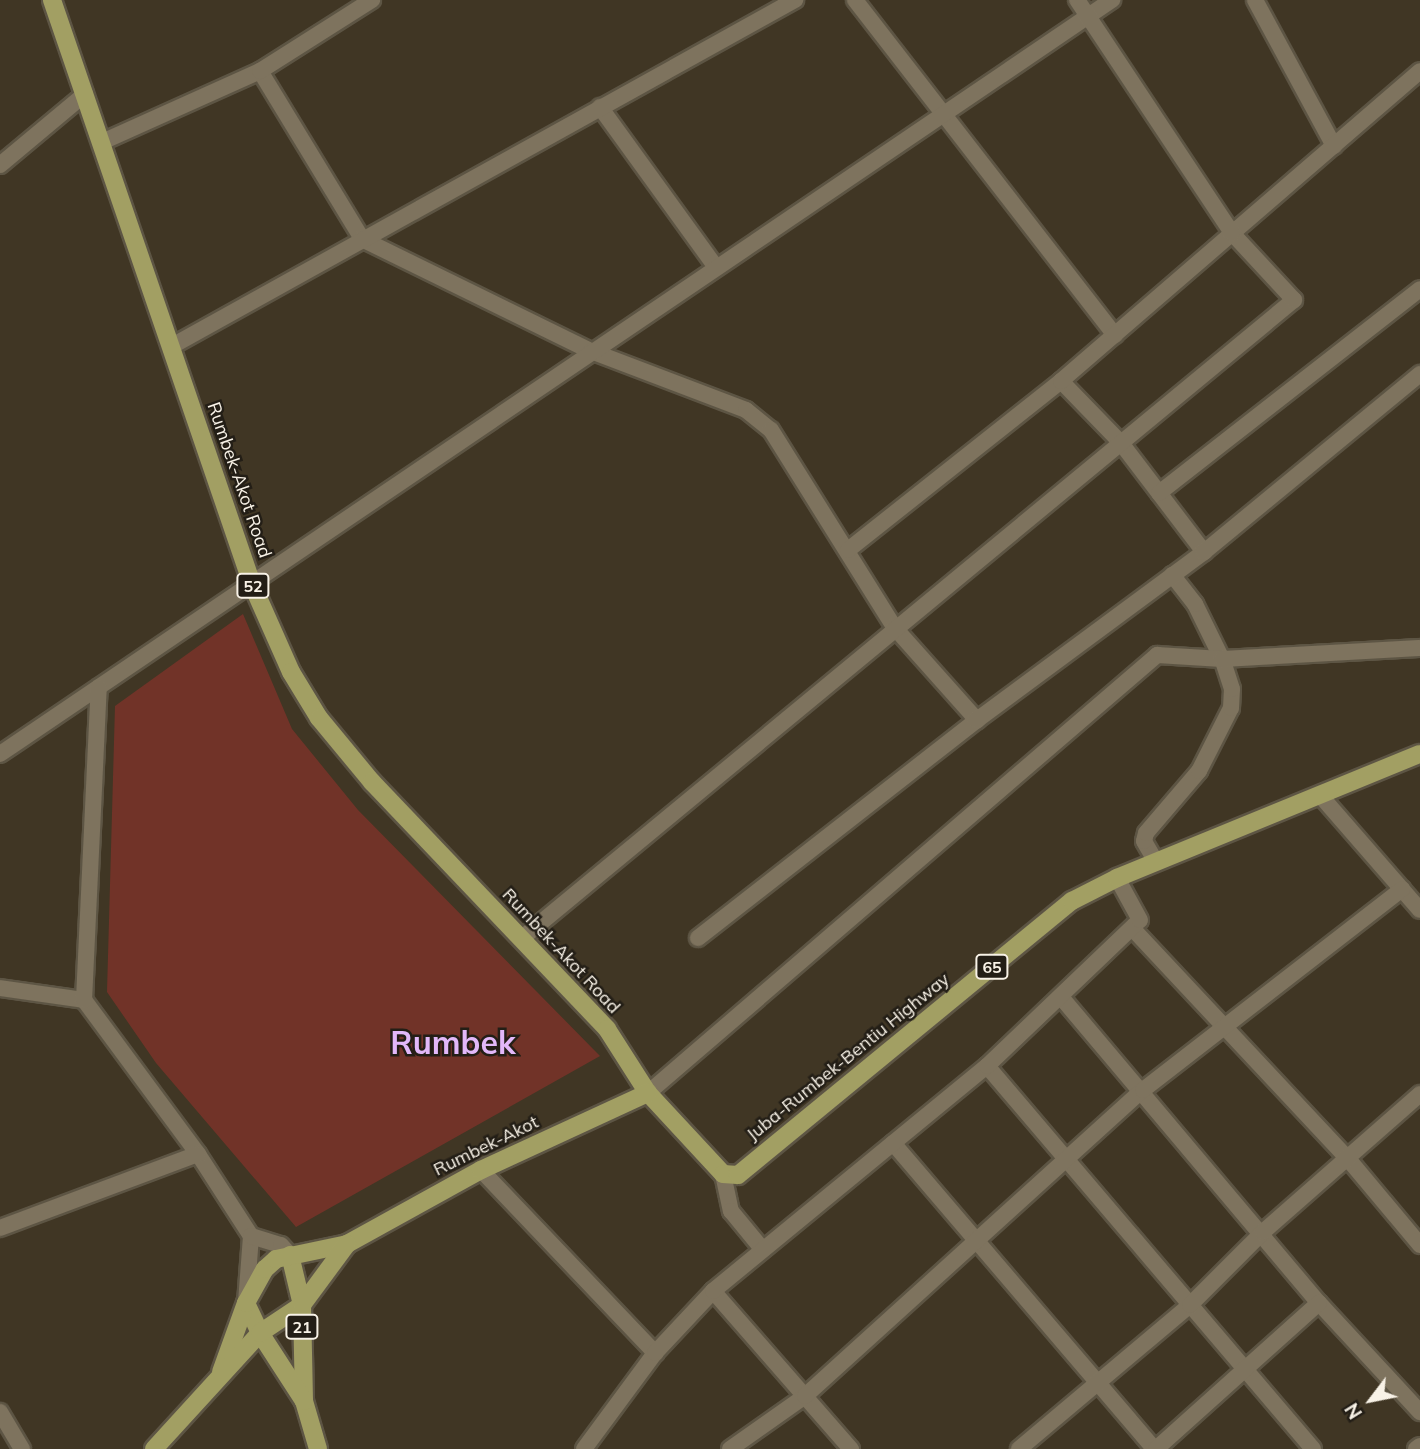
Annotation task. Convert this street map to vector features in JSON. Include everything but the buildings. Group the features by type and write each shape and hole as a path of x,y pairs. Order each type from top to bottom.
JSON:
{"main road":[{"name":"Rumbek-Akot Road","path":"52,0 252,584 291,672 319,719 372,782 607,1029 648,1093"},
{"name":"Juba-Rumbek-Bentiu Highway","path":"723,1174 738,1175 1072,901 1116,878 1420,754"},
{"name":"Rumbek-Akot","path":"221,1372 246,1303 265,1269 290,1255 347,1244 481,1170 648,1093"},
{"path":"648,1093 723,1174"},
{"name":"Rumbek-Akot","path":"221,1372 260,1333 302,1305 347,1244"},
{"name":"21","path":"290,1255 302,1305 304,1401 318,1449"},
{"name":"21","path":"246,1303 260,1333 304,1401"},
{"path":"154,1449 197,1406 221,1372"}],"street":[{"path":"102,142 260,71 372,0"},
{"path":"172,346 795,0"},
{"path":"855,0 941,115 1115,335"},
{"path":"521,939 894,627 1294,300 1232,233 1077,0"},
{"path":"0,754 715,266 1112,0"},
{"path":"1255,0 1334,146"},
{"path":"260,71 362,239 591,351 746,410 771,430 791,457 894,627 977,720"},
{"path":"848,550 1061,381 1420,71"},
{"path":"0,165 85,94"},
{"path":"600,107 715,266"},
{"path":"1159,493 1420,289"},
{"path":"698,938 977,720 1204,552 1420,374"},
{"path":"1061,381 1121,443 1204,552"},
{"path":"1156,862 1144,841 1146,833 1199,771 1231,708 1232,689 1222,659 1195,604 1172,575"},
{"path":"648,1093 1157,655 1222,659 1420,648"},
{"path":"99,687 84,1000 198,1154 251,1236 246,1303"},
{"path":"1320,795 1420,910"},
{"path":"584,1449 655,1353 713,1291 987,1066 1140,920 1116,878"},
{"path":"730,1449 806,1396 1143,1090 1222,1026 1402,889"},
{"path":"1132,928 1349,1160 1420,1245"},
{"path":"0,988 84,1000"},
{"path":"1061,997 1263,1232 1319,1303 1420,1412"},
{"path":"987,1066 1313,1449"},
{"path":"1019,1449 1190,1305 1263,1232 1349,1160 1420,1094"},
{"path":"893,1143 1155,1449 1319,1303"},
{"path":"0,1228 198,1154"},
{"path":"481,1170 655,1353"},
{"path":"723,1174 731,1211 763,1250"},
{"path":"251,1236 281,1245 290,1255"},
{"path":"713,1291 851,1449"},
{"path":"0,1412 22,1449"}],"shaded area":[{"path":"243,614 292,729 358,810 600,1056 296,1227 156,1063 107,992 115,706"}],"district":[{"name":"Rumbek","path":"453,1042"}]}
